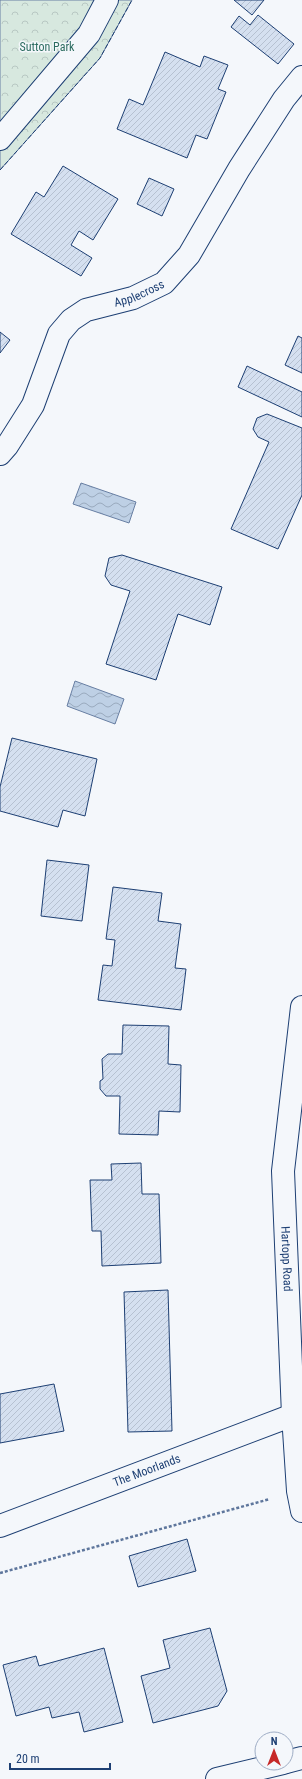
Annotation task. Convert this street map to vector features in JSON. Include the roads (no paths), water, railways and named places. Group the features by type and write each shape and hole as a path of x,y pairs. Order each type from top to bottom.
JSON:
{"street":[{"path":"0,139 89,34 107,0"},
{"name":"Applecross","path":"0,454 7,446 33,405 59,334 63,329 71,320 86,310 133,298 164,283 189,255 239,170 284,99 302,78"},
{"name":"Hartopp Road","path":"300,1501 293,1415 282,1171 302,1007"},
{"name":"The Moorlands","path":"0,1526 293,1415"},
{"path":"217,1779 254,1770"}],"water":[{"path":"81,483 136,502 129,523 73,504"},
{"path":"75,681 124,699 115,724 67,706"}],"park label":[{"name":"Sutton Park","path":"47,47"}]}
